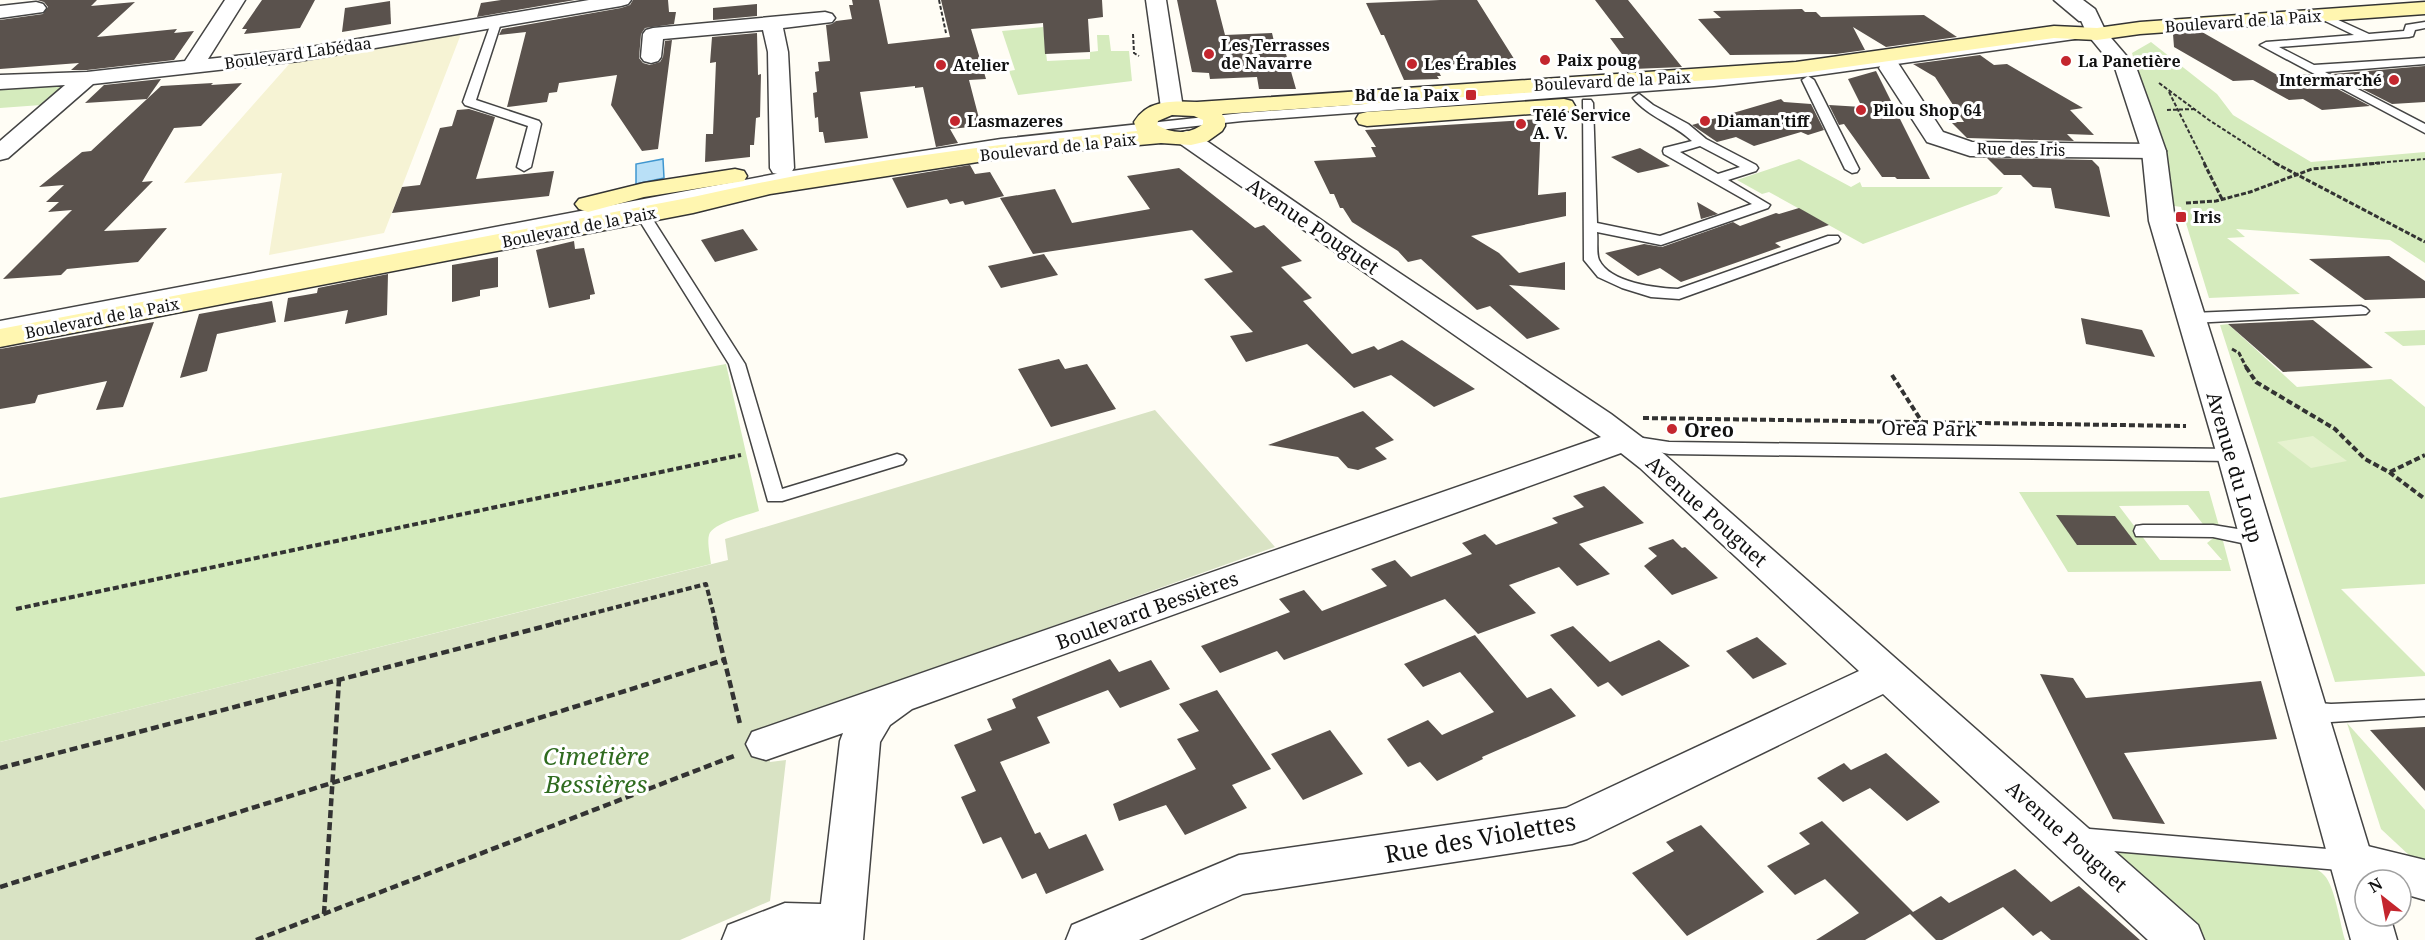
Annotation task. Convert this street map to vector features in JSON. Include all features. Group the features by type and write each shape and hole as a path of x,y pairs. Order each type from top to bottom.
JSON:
{"main road":[{"name":"Boulevard de la Paix","path":"1208,119 1492,88 1694,77 1886,62 2080,42 2097,34 2140,28 2425,8"},
{"name":"Boulevard de la Paix","path":"1208,119 1587,104 1810,76 1886,62"},
{"path":"1208,119 1202,135 1187,138 1157,121 1208,119"},
{"name":"Boulevard de la Paix","path":"0,316 594,203 674,185 915,147 1157,121"},
{"name":"Boulevard de la Paix","path":"0,338 643,215 770,188 1017,149 1157,121"}],"street":[{"path":"192,67 235,0"},
{"name":"Boulevard Labédaa","path":"0,82 87,78 298,55 621,0"},
{"path":"1156,0 1157,121"},
{"name":"Avenue du Loup","path":"2045,0 2097,34"},
{"name":"Avenue du Loup","path":"2070,0 2088,13 2097,34 2125,67 2154,151 2162,221 2233,454 2353,868"},
{"path":"651,57 652,34 772,24 824,9"},
{"path":"778,52 824,9"},
{"path":"0,12 39,11"},
{"path":"772,24 778,52 782,168"},
{"name":"Rue des Iris","path":"1886,62 1935,137 1970,149 2154,151"},
{"path":"0,153 87,78"},
{"name":"Avenue Pouguet","path":"1187,138 1634,429 1652,461 2181,940"},
{"name":"Boulevard Bessières","path":"841,933 860,741 876,714 898,698 1634,429"},
{"name":"Rue des Violettes","path":"1089,940 1239,875 1572,826 1889,674"},
{"path":"756,748 898,698"},
{"path":"2351,861 2425,880"},
{"path":"745,940 785,924 841,933"}],"lane":[{"path":"2059,0 2077,13 2097,34"},
{"path":"2323,16 2367,37"},
{"path":"496,23 469,102 535,124 524,166"},
{"path":"2425,25 2410,27 2409,34 2266,45 2425,129"},
{"path":"0,326 786,176 1157,121 1810,76 2097,34"},
{"path":"2313,69 2425,61"},
{"path":"1810,76 1852,169"},
{"path":"1639,98 1649,108 1684,127 1701,142 1751,168 1717,179"},
{"path":"1587,104 1591,260 1603,274 1651,292 1679,294 1833,239"},
{"path":"1590,226 1661,241 1763,205 1669,151 1701,142"},
{"path":"643,215 737,364 775,497 897,460"},
{"path":"2192,318 2361,311"},
{"name":"Orea Park","path":"1634,429 1669,448 2233,454"},
{"path":"2143,531 2213,531 2256,539"},
{"path":"2307,710 2331,713 2425,708"},
{"path":"2068,837 2351,861"}],"path":[{"path":"939,0 946,33"},
{"path":"2159,82 2218,126 2298,176 2407,230 2425,242"},
{"path":"2168,90 2222,199"},
{"path":"2159,202 2201,204 2298,176 2312,169 2425,159"},
{"path":"2230,348 2239,353 2242,363 2256,382 2335,429 2365,459 2389,472 2425,499"},
{"path":"1892,375 1922,422"},
{"path":"1634,429 1922,422 2186,426"},
{"path":"16,609 761,450"},
{"path":"2389,472 2425,455"},
{"path":"0,768 706,584 724,660 756,748 256,940"},
{"path":"0,887 724,660"},
{"path":"324,914 339,680"}],"shaded area":[{"path":"461,34 384,233 269,255 282,173 184,183 291,62"}],"green space":[{"path":"1043,27 1047,61 1090,59 1090,52 1098,51 1097,35 1109,35 1111,51 1129,51 1132,81 1018,95 1009,71 1015,70 1002,31"},
{"path":"2151,42 2217,94 2233,115 2311,162 2425,152 2425,263 2390,240 2236,229 2245,237 2227,238 2300,294 2209,298 2181,207 2168,205 2170,187 2132,53"},
{"path":"64,85 41,105 0,108 0,89"},
{"path":"1799,159 1851,187 1860,182 1862,187 2003,187 1997,194 1863,244 1769,192 1762,194 1737,180"},
{"path":"2228,324 2297,387 2391,379 2425,407 2425,584 2341,589 2425,673 2425,676 2335,682 2220,325"},
{"path":"2425,330 2425,345 2403,346 2384,332"},
{"path":"726,364 759,511 723,523 712,531 708,541 711,564 0,742 0,498"},
{"name":"Cimetière Bessières","path":"1155,410 1275,547 764,729 770,762 786,760 770,901 680,940 0,940 0,742 728,560 725,539"},
{"path":"2313,436 2347,461 2311,468 2277,442"},
{"path":"2209,491 2219,526 2206,528 2188,505 2119,506 2160,560 2222,560 2207,543 2216,536 2223,541 2231,571 2068,572 2019,492"},
{"path":"2347,723 2425,810 2425,860 2410,856 2381,829"},
{"path":"2120,848 2298,863 2315,869 2328,880 2345,940 2205,940 2119,863 2116,853"}],"water":[{"path":"663,159 664,178 636,184 636,164"}],"building":[{"path":"37,0 97,0 91,6 135,2 97,37 177,29 174,33 194,31 174,60 87,70 71,70 79,63 0,69 0,20 43,14 48,7 44,2"},
{"path":"262,0 315,0 300,28 244,34 247,29 242,29"},
{"path":"501,0 575,0 477,17 481,3"},
{"path":"633,0 668,0 669,12 676,12 674,24 645,28 641,34 639,58 643,63 650,65 660,62 665,41 672,40 658,149 642,151 611,105 617,75 559,83 557,92 549,93 547,102 507,107 526,32 499,35 502,29 621,8 630,5"},
{"path":"852,0 879,0 888,44 950,37 941,0 1102,0 1103,17 1088,19 1090,52 1045,54 1043,23 971,29 986,79 969,80 981,126 950,129 958,143 936,147 923,87 915,88 915,86 860,92 868,138 825,143 823,132 819,132 818,117 815,118 813,93 817,92 815,72 819,71 818,62 830,61 826,25 852,19 849,5 853,5"},
{"path":"1177,0 1216,0 1225,35 1272,33 1277,54 1286,54 1296,89 1259,89 1257,77 1210,79 1209,73 1192,72"},
{"path":"1477,0 1516,62 1435,65 1441,76 1437,76 1439,79 1404,80 1384,35 1381,35 1366,3"},
{"path":"1595,0 1628,0 1682,67 1633,69 1610,38 1624,38"},
{"path":"390,1 391,24 342,32 345,8"},
{"path":"757,4 757,16 713,20 713,8"},
{"path":"1802,9 1805,12 1816,12 1821,17 1924,15 1957,37 1886,47 1853,27 1865,50 1836,54 1730,55 1698,19 1721,18 1713,11"},
{"path":"2202,32 2279,76 2309,74 2370,106 2322,110 2303,99 2289,100 2253,80 2233,81 2174,47 2173,34"},
{"path":"757,33 758,75 761,74 760,117 756,118 754,145 750,145 750,157 705,162 706,134 713,134 716,62 710,63 712,37"},
{"path":"1980,55 1994,65 2007,64 2083,108 2070,110 2094,135 2067,134 2074,141 1967,138 1951,122 1964,122 1935,77 1913,64"},
{"name":"Intermarché","path":"2425,66 2425,102 2392,104 2333,74"},
{"path":"1876,71 1930,179 1882,177 1844,124 1839,125 1829,105 1862,107 1848,79"},
{"path":"161,79 147,99 85,103 104,85"},
{"path":"213,83 211,85 242,83 201,126 174,128 142,182 153,181 104,231 167,228 138,262 67,269 61,275 3,279 72,210 48,212 59,202 46,202 64,185 39,187 82,152 91,151 161,86"},
{"path":"1781,99 1784,102 1811,104 1824,130 1808,135 1801,132 1754,146 1736,137 1717,142 1692,125"},
{"path":"469,109 495,117 476,179 554,171 549,196 392,213 402,187 420,185 440,128 452,126 457,110"},
{"path":"1541,119 1538,195 1566,192 1566,216 1471,236 1499,253 1519,273 1565,262 1565,290 1509,285 1560,329 1527,339 1490,306 1477,310 1421,259 1408,262 1398,251 1352,222 1343,208 1340,208 1334,194 1330,194 1314,161 1376,157 1371,147 1376,147 1365,130"},
{"path":"1640,148 1670,166 1638,173 1611,157"},
{"path":"1987,158 2092,160 2099,167 2110,217 2055,208 2051,188 2033,187 2021,175 2004,175"},
{"path":"970,165 975,174 990,172 1004,196 965,205 963,201 950,204 947,199 907,208 892,178"},
{"path":"1179,168 1255,228 1264,225 1302,261 1281,267 1312,298 1303,301 1352,354 1374,346 1378,350 1402,340 1475,389 1434,407 1391,375 1354,388 1307,344 1246,362 1230,336 1253,332 1204,279 1233,272 1192,230 1033,254 1000,198 1055,189 1072,223 1150,209 1127,176"},
{"path":"1697,202 1718,214 1701,219"},
{"path":"1799,208 1829,225 1775,243 1781,247 1681,282 1660,268 1638,276 1605,253 1644,244 1662,247 1733,222 1740,226 1776,213"},
{"path":"743,229 758,250 715,262 701,240"},
{"path":"574,241 575,249 584,248 595,294 590,295 590,299 549,308 536,250"},
{"path":"1044,254 1058,275 1001,288 988,266"},
{"path":"2389,256 2425,281 2425,298 2365,300 2309,259"},
{"path":"498,257 498,287 480,290 480,296 452,302 452,265"},
{"path":"388,274 387,315 345,324 348,310 284,322 288,298 317,293 318,288"},
{"path":"272,301 276,322 217,334 207,371 180,378 199,314"},
{"path":"2081,318 2142,330 2155,357 2086,344"},
{"path":"2313,320 2373,368 2283,372 2228,324"},
{"path":"154,322 123,407 96,410 107,381 38,395 35,403 0,409 0,349"},
{"path":"1059,359 1065,369 1087,364 1116,409 1051,427 1018,369"},
{"path":"1363,411 1394,440 1375,448 1387,459 1358,470 1348,468 1338,457 1268,445"},
{"path":"1604,486 1644,523 1579,544 1610,574 1577,586 1559,567 1509,585 1536,613 1478,634 1445,599 1284,660 1277,651 1220,673 1201,646 1290,612 1279,599 1304,590 1322,611 1387,586 1371,569 1395,560 1411,577 1472,554 1462,543 1485,534 1496,545 1558,523 1552,518 1584,507 1573,496"},
{"path":"2056,515 2115,516 2137,545 2077,545"},
{"path":"1673,539 1682,548 1685,547 1718,578 1672,595 1644,566 1657,556 1648,548"},
{"path":"1573,626 1610,662 1659,640 1690,666 1622,696 1608,682 1598,687 1550,635"},
{"path":"1475,635 1527,698 1551,688 1576,716 1482,757 1483,759 1437,781 1420,762 1408,767 1387,739 1428,720 1442,735 1494,712 1460,672 1423,687 1404,664"},
{"path":"1757,637 1787,664 1753,679 1726,651"},
{"path":"1110,659 1119,672 1151,660 1170,689 1120,708 1108,690 1037,717 1050,743 1000,762 1035,834 1040,832 1049,849 1086,834 1104,870 1046,894 1036,873 1022,879 1001,837 983,844 961,797 976,791 954,745 992,730 987,719 1016,708 1012,699"},
{"path":"2040,674 2073,678 2086,698 2261,681 2277,739 2124,753 2165,824 2113,819"},
{"path":"1217,690 1271,769 1232,785 1247,808 1185,835 1166,805 1119,821 1113,804 1196,769 1177,739 1199,731 1179,704"},
{"path":"2425,727 2425,791 2370,730"},
{"path":"1330,730 1363,774 1303,800 1271,754"},
{"path":"1886,753 1940,802 1907,821 1870,788 1843,802 1817,778 1844,763 1851,770"},
{"path":"1822,821 1913,912 1941,896 1949,903 2015,869 2051,902 2079,886 2140,940 2051,940 2041,931 2033,936 2003,907 1942,940 1936,940 1910,914 1865,940 1816,940 1859,913 1825,879 1795,895 1767,866 1810,844 1799,833"},
{"path":"1701,825 1764,892 1687,936 1632,873 1674,851 1666,842"}],"place":[{"name":"Les Terrasses de Navarre","path":"1209,54"},
{"name":"Paix poug","path":"1545,60"},
{"name":"La Panetière","path":"2066,61"},
{"name":"Les Érables","path":"1412,64"},
{"name":"Atelier","path":"941,65"},
{"name":"Intermarché","path":"2394,80"},
{"name":"Bd de la Paix","path":"1471,95"},
{"name":"Pilou Shop 64","path":"1861,110"},
{"name":"Lasmazeres","path":"955,121"},
{"name":"Diaman'tiff","path":"1705,121"},
{"name":"Télé Service A. V.","path":"1521,124"},
{"name":"Iris","path":"2181,217"},
{"name":"Oreo","path":"1672,429"}]}
